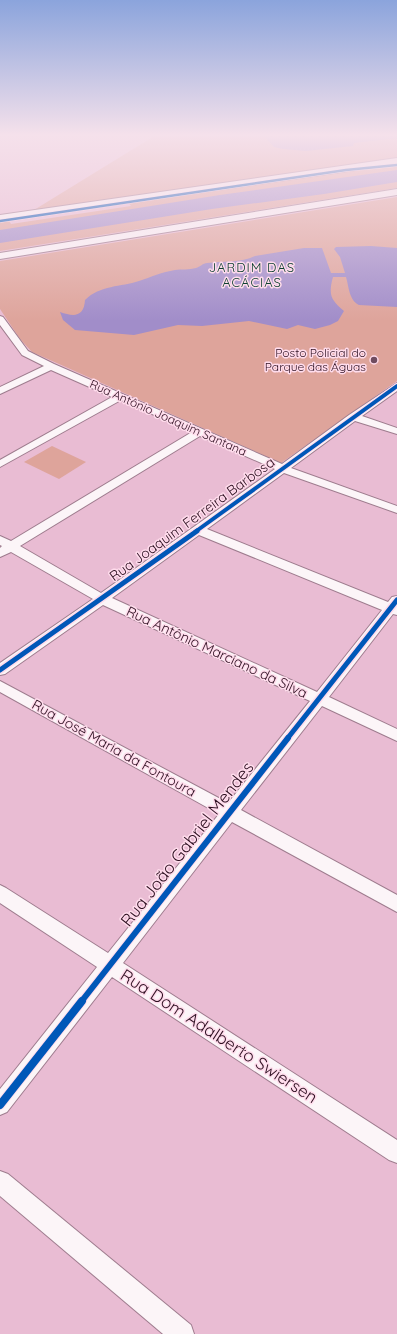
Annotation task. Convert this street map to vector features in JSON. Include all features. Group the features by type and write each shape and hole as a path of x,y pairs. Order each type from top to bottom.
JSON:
{"main road":[{"path":"0,218 142,197"},
{"path":"0,256 364,197"}],"street":[{"name":"Rua Antônio Joaquim Santana","path":"0,319 24,352 51,366 282,468 397,510"},
{"path":"0,392 51,366"},
{"name":"Rua Joaquim Ferreira Barbosa","path":"0,670 102,599 397,386"},
{"path":"0,464 121,396"},
{"path":"353,417 397,431"},
{"path":"0,553 199,432"},
{"path":"198,530 395,606"},
{"name":"Rua Antônio Marciano da Silva","path":"0,540 102,599 397,735"},
{"name":"Rua João Gabriel Mendes","path":"0,1105 319,699 395,606"},
{"name":"Rua José Maria da Fontoura","path":"0,686 397,904"},
{"name":"Rua Dom Adalberto Swiersen","path":"0,893 397,1152"},
{"path":"0,1182 182,1334"}],"shaded area":[{"path":"55,197 125,197 34,210"},
{"path":"153,197 339,197 0,251 0,220 8,219 11,224 131,206 127,201"},
{"path":"206,197 300,197 212,209 0,243 0,230"},
{"path":"397,197 397,381 281,463 32,352 20,339 0,309 0,261"},
{"path":"371,246 397,248 397,307 359,305 351,297 346,277 333,277 331,288 332,297 336,304 344,311 338,321 315,329 298,325 287,329 249,321 202,326 178,325 134,335 75,330 63,320 60,312 70,315 80,313 83,310 85,300 97,292 166,272 193,269 206,263 238,261 255,256 304,248 322,248 331,273 345,273 340,257 334,249 336,247"},
{"path":"52,446 86,462 59,479 24,462"}],"cycle path":[{"path":"0,221 161,197"},
{"path":"0,670 102,599 397,386"},
{"path":"0,1105 397,600"}],"place":[{"name":"Posto Policial do Parque das Águas","path":"374,360"}],"district":[{"name":"JARDIM DAS ACÁCIAS","path":"252,274"}]}
